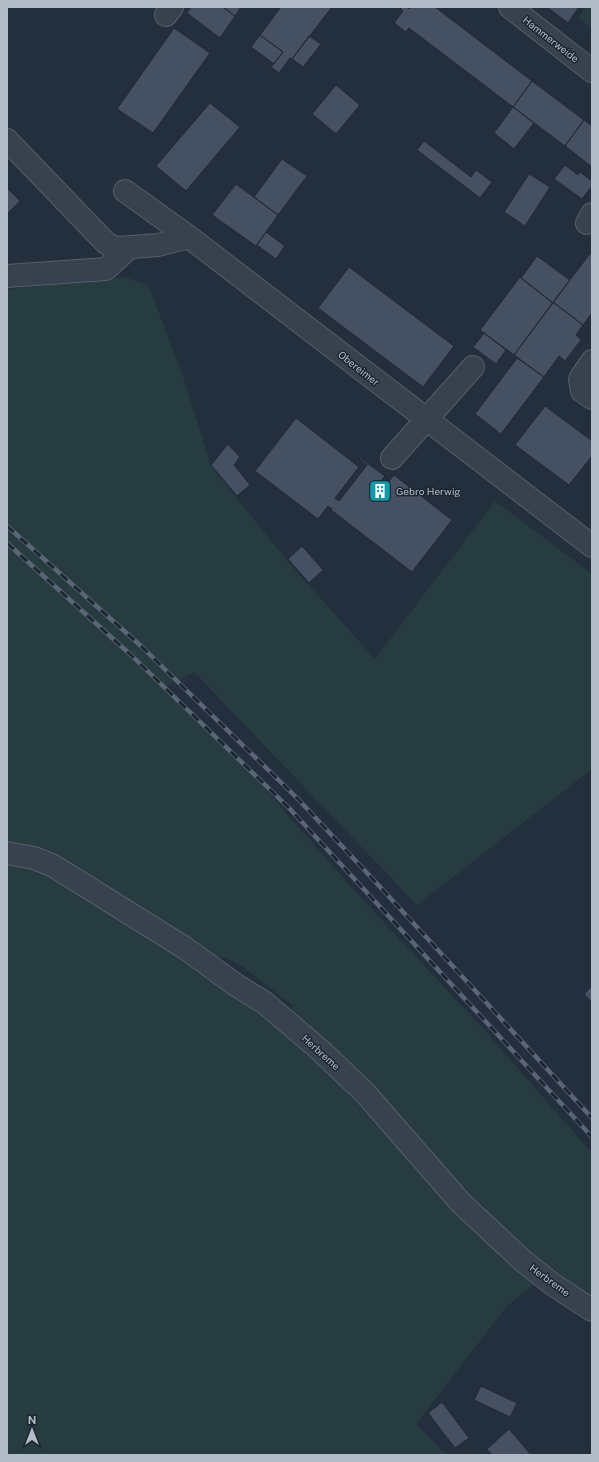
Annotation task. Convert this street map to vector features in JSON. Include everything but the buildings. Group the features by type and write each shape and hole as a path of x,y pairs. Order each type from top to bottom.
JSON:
{"street":[{"name":"Hammerweide","path":"510,7 592,71"},
{"path":"7,140 106,243 113,247 158,245 189,237"},
{"name":"Obereimer","path":"125,191 189,237 592,546"},
{"path":"7,276 106,269 130,247"},
{"path":"592,361 580,379 582,391 592,398"},
{"path":"392,458 473,367"},
{"name":"Herbreme","path":"7,853 34,858 52,865 185,948 236,985 265,1003 320,1050 365,1094 461,1203 522,1260 552,1284 592,1310"}],"green space":[{"path":"586,7 592,7 592,28 578,18"},
{"path":"125,277 148,285 181,370 211,466 289,563 375,659 495,501 592,574 592,769 417,905 194,672 166,686 238,758 353,889 488,1034 592,1153 592,1298 511,1237 457,1184 290,1012 293,1006 243,967 226,958 214,957 180,933 51,850 7,841 7,289"},
{"path":"7,847 191,962 291,1036 332,1076 464,1220 537,1282 507,1306 416,1424 446,1455 7,1455"}],"railway":[{"path":"7,526 141,646 297,798 592,1118"},
{"path":"7,543 132,656 289,808 592,1137"}],"place":[{"name":"Gebro Herwig","path":"380,491"}]}
